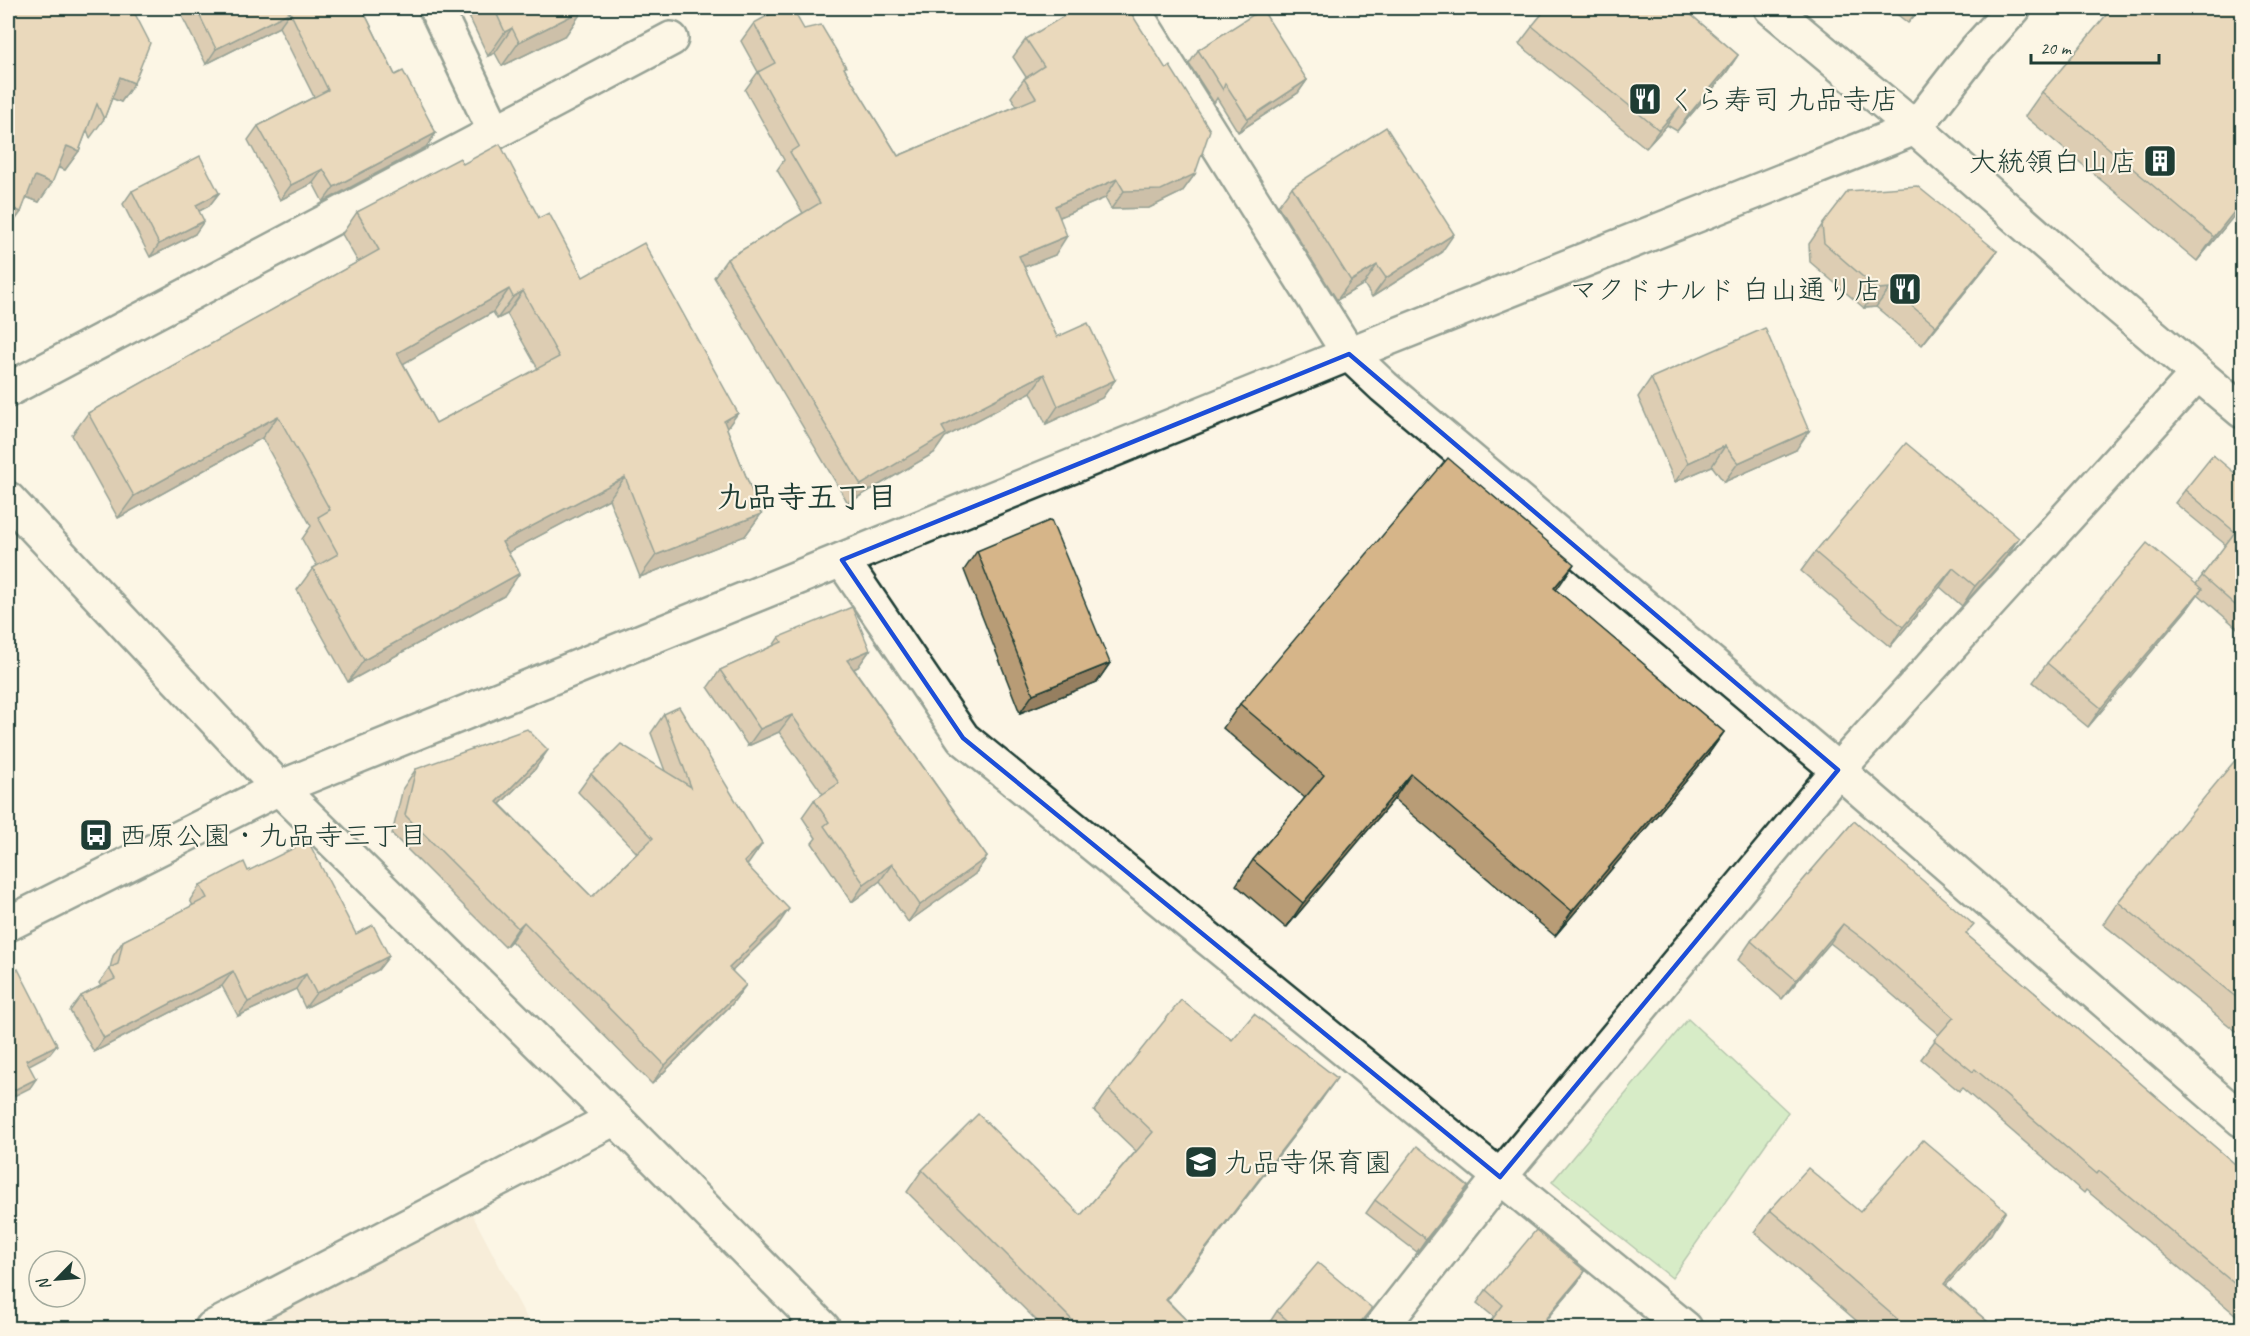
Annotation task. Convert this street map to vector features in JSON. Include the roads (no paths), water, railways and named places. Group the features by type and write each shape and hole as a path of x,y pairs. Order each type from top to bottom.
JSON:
{"street":[{"path":"436,8 495,132"},
{"path":"1132,8 1349,354 1384,387 1838,770 2242,1120"},
{"path":"1771,8 1915,128 2242,411"},
{"path":"8,924 279,788 1349,354 1915,128 1974,52 2014,8"},
{"path":"8,390 671,39"},
{"path":"1381,1329 1500,1177 1838,770 2197,374"},
{"path":"8,499 279,788 615,1118 823,1329"},
{"path":"842,561 963,738 1500,1177 1677,1326"},
{"path":"212,1329 615,1118"}],"place":[{"name":"くら寿司 九品寺店","path":"1645,99"},
{"name":"大統領白山店","path":"2160,161"},
{"name":"マクドナルド 白山通り店","path":"1905,289"},
{"name":"西原公園・九品寺三丁目","path":"96,835"},
{"name":"九品寺保育園","path":"1201,1162"}],"district":[{"name":"九品寺五丁目","path":"807,497"}]}
